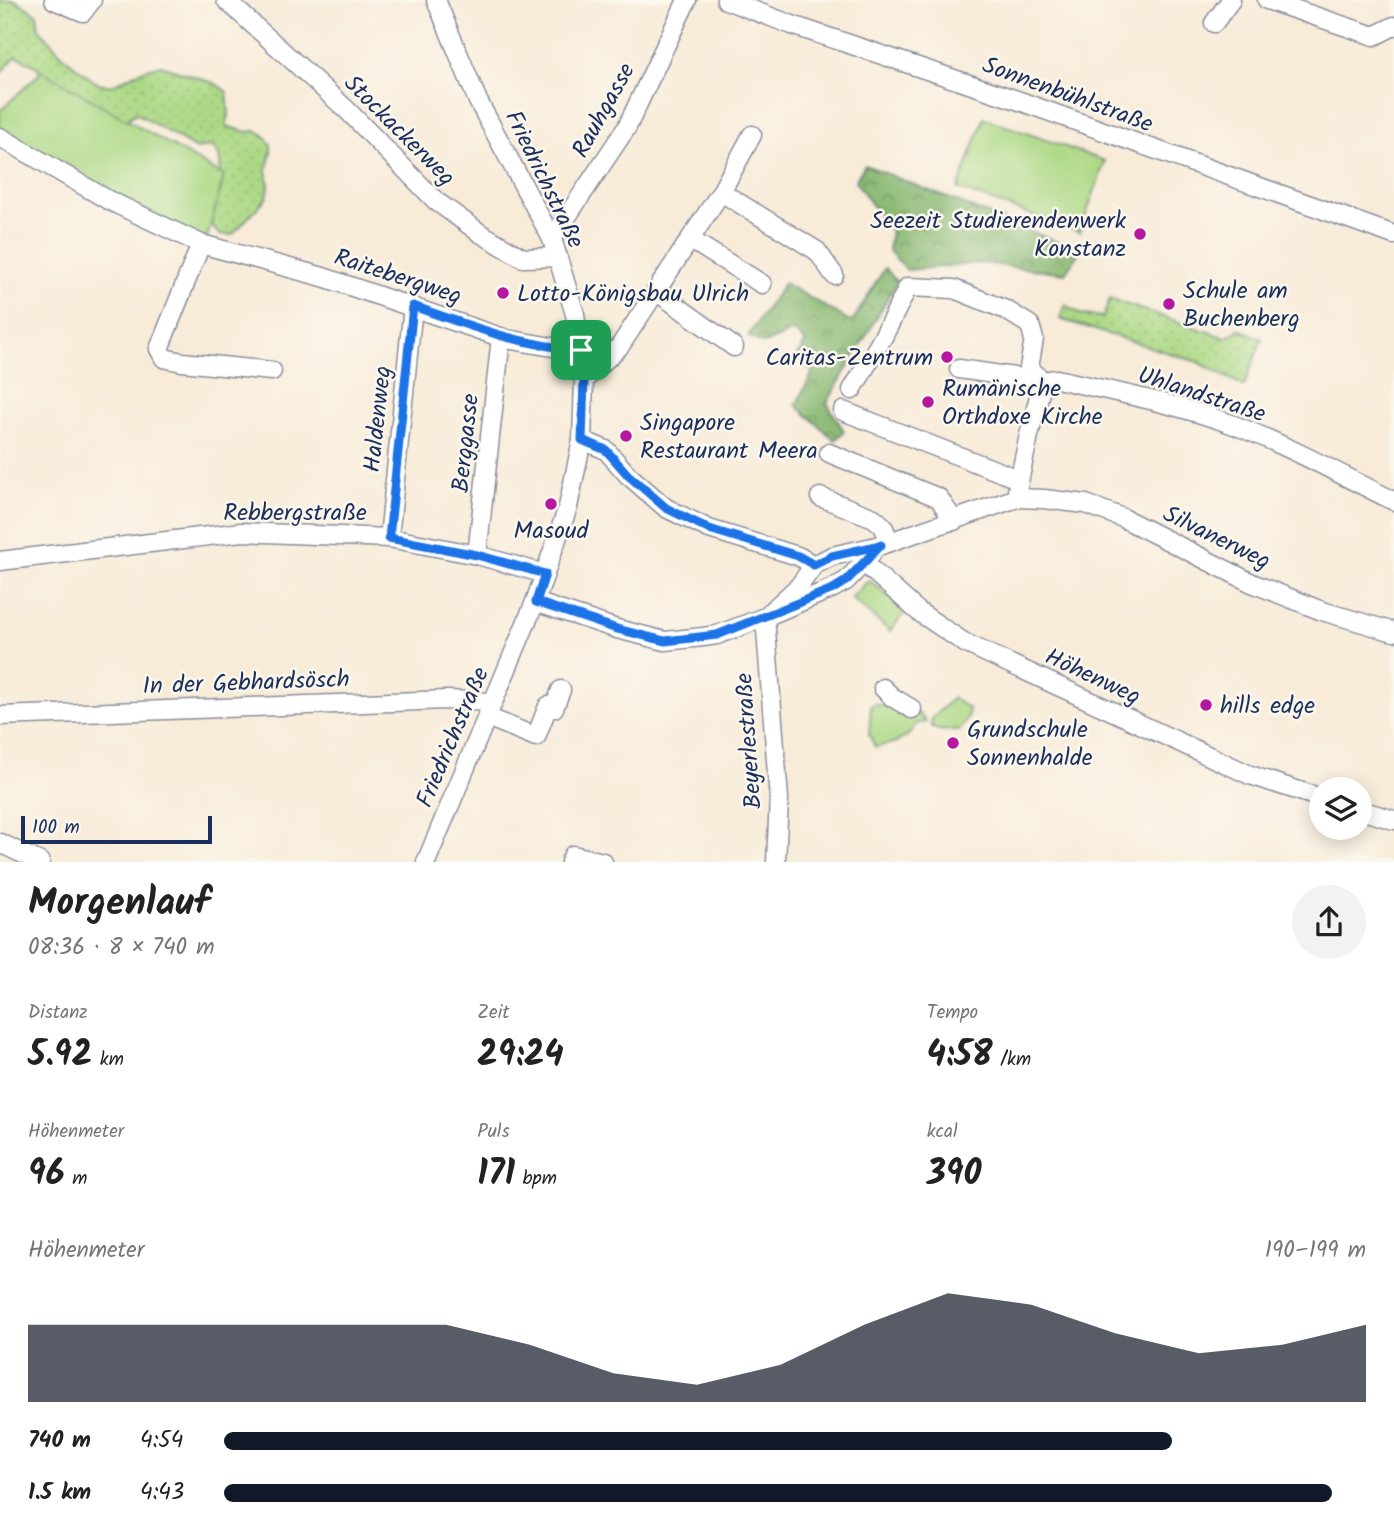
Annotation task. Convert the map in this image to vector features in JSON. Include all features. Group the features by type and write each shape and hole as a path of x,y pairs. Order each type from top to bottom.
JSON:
{"street":[{"path":"54,0 83,12 92,0"},
{"name":"Stockackerweg","path":"226,0 347,110 436,201 480,233 523,258 558,257"},
{"name":"Friedrichstraße","path":"426,862 536,602 568,507 582,440 584,380 575,314 552,239 478,101 436,0"},
{"name":"Rauhgasse","path":"552,239 627,127 687,0"},
{"name":"Sonnenbühlstraße","path":"726,0 792,25 1014,99 1394,236"},
{"path":"1214,23 1231,0"},
{"path":"1267,0 1374,36 1394,26"},
{"path":"584,380 620,346 722,192 752,135"},
{"name":"Raitebergweg","path":"0,136 107,200 201,243 323,277 501,337 581,350"},
{"path":"722,192 817,251 834,275"},
{"path":"691,240 762,285"},
{"path":"201,243 159,349 164,358 182,362 272,371"},
{"path":"765,617 799,586 814,565 832,556 885,544 1017,498 1018,479 1044,381 1029,368 1034,339 1030,325 1006,310 954,289 908,287 852,390"},
{"path":"656,291 734,347"},
{"name":"Haldenweg","path":"389,538 413,306"},
{"name":"Berggasse","path":"477,555 501,337"},
{"name":"Uhlandstraße","path":"959,369 1044,381 1057,379 1170,406 1234,425 1394,501"},
{"path":"843,411 1018,479"},
{"path":"582,440 606,450 628,475 666,508 709,529 798,556 814,565"},
{"path":"829,453 939,498 954,521"},
{"path":"820,497 874,518 883,526 885,544"},
{"name":"Silvanerweg","path":"1017,498 1086,504 1123,518 1252,583 1322,611 1394,632"},
{"name":"Rebbergstraße","path":"0,561 242,532 389,538 477,555 545,574"},
{"path":"536,602 617,629 665,641 717,635 833,589 846,581 885,544"},
{"name":"Höhenweg","path":"864,563 919,612 965,643 1250,775 1309,794"},
{"name":"Beyerlestraße","path":"765,617 779,799 776,862"},
{"path":"883,688 912,709"},
{"name":"In der Gebhardsösch","path":"0,716 447,700 490,710 536,737 548,706 554,708 561,690"},
{"path":"1372,814 1394,820"},
{"path":"0,843 40,862"},
{"path":"572,858 603,862"}],"green space":[{"path":"0,0 15,0 37,14 39,29 64,57 95,82 110,86 161,65 216,84 227,92 229,115 226,126 246,132 256,131 264,135 271,145 266,170 269,186 267,197 232,235 219,234 212,226 210,218 219,179 220,160 211,146 196,149 136,113 111,133 50,85 36,66 16,56 0,74"},
{"path":"42,71 224,176 206,242 0,133 0,111"},
{"path":"984,118 1105,161 1080,232 958,189"},
{"path":"865,165 1080,251 1065,273 981,263 907,270 888,250 891,231 855,181"},
{"path":"885,268 897,282 827,403 844,431 835,440 796,405 813,372 796,357 806,342 793,331 764,344 748,336 784,283 852,322"},
{"path":"1110,299 1226,338 1239,329 1262,339 1244,386 1198,362 1060,319 1065,305 1082,315 1103,317"},
{"path":"869,580 906,611 890,631 851,598"},
{"path":"953,698 969,709 967,720 959,730 934,728 931,725 932,718"},
{"path":"875,704 919,714 926,722 915,724 913,730 899,741 875,747 869,734 871,706"}],"place":[{"name":"Seezeit Studierendenwerk Konstanz","path":"1140,234"},
{"name":"Lotto-Königsbau Ulrich","path":"503,293"},
{"name":"Schule am Buchenberg","path":"1169,304"},
{"name":"Caritas-Zentrum","path":"947,357"},
{"name":"Rumänische Orthdoxe Kirche","path":"928,402"},
{"name":"Singapore Restaurant Meera","path":"626,436"},
{"name":"Masoud","path":"551,504"},
{"name":"hills edge","path":"1206,705"},
{"name":"Grundschule Sonnenhalde","path":"953,743"}],"route":[{"path":"413,306 506,339 581,350 584,380 582,440 606,450 628,475 666,508 709,529 798,556 814,565 832,556 881,545 846,581 833,589 717,635 665,641 617,629 536,602 545,574 477,555 389,538 413,306"}]}
